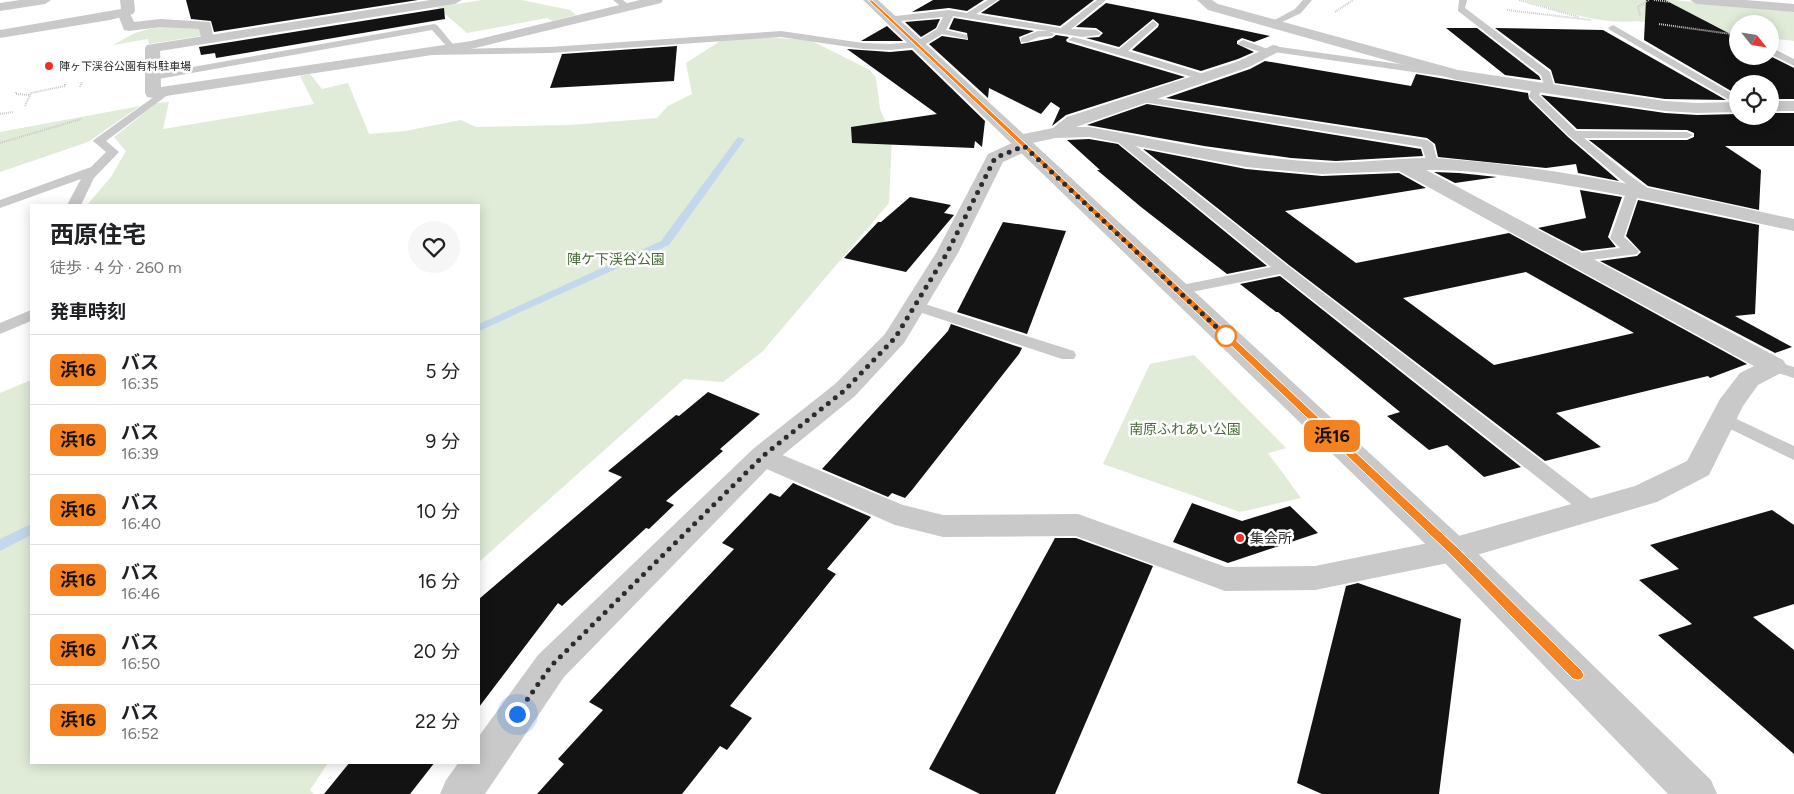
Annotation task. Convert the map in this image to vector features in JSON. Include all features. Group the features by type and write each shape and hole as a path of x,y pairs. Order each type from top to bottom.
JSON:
{"street":[{"path":"0,7 45,0"},
{"path":"455,0 152,48 153,94 453,48 622,3 656,0"},
{"path":"870,0 1453,550 1696,794"},
{"path":"1204,0 1213,7 1299,34 1457,76 1665,106 1729,107"},
{"path":"1697,0 1794,8"},
{"path":"0,34 125,6 129,27 160,22 205,26 207,39"},
{"path":"1056,133 1073,121 1206,78 1244,64 1276,47"},
{"path":"1779,106 1794,106"},
{"path":"461,794 551,666 763,456 845,390 895,338 947,253 995,158 1021,143 1056,133 1089,132 1246,161 1322,168 1432,163 1521,172 1641,192 1794,225"},
{"path":"1400,164 1575,258 1787,367"},
{"path":"763,456 895,514 943,526 1078,525 1225,579 1316,578 1453,550 1646,494 1698,468 1730,406 1749,379 1787,367"}],"lane":[{"path":"969,16 994,0"},
{"path":"1055,32 1102,0"},
{"path":"1271,24 1298,11 1308,0"},
{"path":"1463,0 1460,9 1546,74 1543,89 1534,96 1573,134 1641,192 1617,238 1632,251 1575,258"},
{"path":"890,19 949,13 1055,32 1206,78"},
{"path":"430,52 550,50 781,34 863,46 918,46 942,31 949,13"},
{"path":"1122,52 1153,24"},
{"path":"152,77 434,27 453,48"},
{"path":"1613,28 1729,97"},
{"path":"942,31 964,37"},
{"path":"1024,40 1038,34 1055,32 1096,34"},
{"path":"1242,43 1457,76"},
{"path":"1779,55 1794,63"},
{"path":"75,204 89,176 113,152 99,141 164,92"},
{"path":"1141,99 1427,144 1432,163"},
{"path":"1573,134 1687,135"},
{"path":"1118,137 1283,269 1592,510"},
{"path":"0,204 95,170"},
{"path":"1177,290 1283,269"},
{"path":"915,306 1068,355"},
{"path":"0,329 30,314"},
{"path":"1724,419 1794,454"}],"path":[{"path":"1519,0 1590,20"},
{"path":"1643,19 1638,7 1649,0"},
{"path":"80,87 82,82"},
{"path":"16,92 20,96 30,95 38,91 65,86 65,84"},
{"path":"25,106 30,95"},
{"path":"0,114 13,112"},
{"path":"0,143 88,117"}],"green space":[{"path":"482,0 522,0 570,10 576,15 553,21 547,18 467,33 437,7"},
{"path":"1523,0 1674,0 1794,12 1794,41 1779,39 1779,15 1729,15 1729,33 1637,21 1608,21 1565,12"},
{"path":"159,26 200,29 200,36 149,44 148,39 113,45 135,33"},
{"name":"陣ケ下渓谷公園","path":"764,37 810,40 870,70 876,78 880,109 892,136 889,203 762,352 723,382 684,379 480,561 480,204 88,204 111,177 126,151 114,137 157,103 169,102 163,129 314,104 300,76 310,74 322,89 348,83 369,134 405,131 461,120 476,127 571,125 657,118 668,106 692,94 686,63 722,40"},
{"path":"140,106 88,142 0,172 0,132"},
{"name":"南原ふれあい公園","path":"1194,355 1286,448 1268,453 1301,498 1240,512 1103,464 1150,364"},
{"path":"30,380 30,764 327,764 310,790 314,794 0,794 0,393"}],"building":[{"path":"186,0 418,0 214,32 211,21 191,19"},
{"path":"933,0 984,0 967,11 949,8 912,12"},
{"path":"1000,0 1094,0 1060,26 981,13"},
{"path":"1646,0 1665,0 1729,33 1729,65 1779,65 1779,60 1794,68 1794,99 1779,99 1779,75 1729,75 1729,90 1644,40"},
{"path":"1106,3 1270,36 1254,42 1242,38 1237,41 1237,44 1254,52 1201,71 1132,50 1158,27 1159,24 1153,19 1119,47 1086,38 1099,37 1103,33 1096,28 1076,27"},
{"path":"444,8 445,19 216,58 215,53 201,55 199,47"},
{"path":"954,18 1034,31 1019,37 1021,44 1052,38 1056,35 1069,37 1066,40 1067,42 1185,77 1066,115 1052,126 1060,108 1051,102 1041,114 989,88 988,98 929,44 942,36 968,40 967,33 949,29"},
{"path":"940,19 936,28 921,37 905,22"},
{"path":"887,26 903,41 861,41"},
{"path":"1446,28 1477,28 1539,76 1541,80 1505,75"},
{"path":"1495,28 1603,30 1726,100 1665,99 1555,83 1551,70"},
{"path":"677,46 674,81 550,88 562,54"},
{"path":"847,49 890,52 912,50 985,121 982,147 975,141 974,148 852,143 851,127 937,114"},
{"path":"1265,61 1411,86 1416,74 1528,93 1529,99 1568,137 1619,181 1578,173 1576,164 1546,168 1438,157 1435,144 1427,138 1166,98 1250,69"},
{"path":"1541,95 1665,113 1729,114 1729,125 1779,125 1779,113 1794,113 1794,146 1725,146 1761,170 1759,210 1648,186 1589,140 1687,140 1694,137 1694,133 1687,130 1577,129"},
{"path":"1147,104 1421,149 1423,156 1336,161 1291,158 1204,146 1087,125"},
{"path":"1089,139 1118,144 1267,266 1227,274 1141,207 1097,170 1100,170 1067,140"},
{"path":"1143,149 1246,169 1322,176 1399,173 1426,188 1285,211 1356,263 1509,233 1747,364 1710,378 1708,376 1556,413 1601,447 1545,461 1289,265","holes":["1526,272 1634,333 1494,365 1403,298"]},
{"path":"1434,172 1459,173 1497,177 1455,183"},
{"path":"1580,190 1622,197 1608,237 1616,247 1582,251 1538,228 1586,218"},
{"path":"910,197 951,205 944,213 954,215 906,272 844,258 878,222 881,222"},
{"path":"1638,200 1759,225 1755,314 1735,316 1792,347 1775,353 1600,261 1637,256 1641,252 1626,236"},
{"path":"1003,222 1066,231 1027,334 957,312"},
{"path":"1280,276 1521,467 1484,477 1447,445 1429,450 1387,416 1400,412 1278,312 1240,284"},
{"path":"951,324 1022,348 905,498 892,493 888,497 822,469 948,331"},
{"path":"708,392 760,414 720,449 723,451 666,501 674,505 649,529 646,528 562,606 558,603 480,706 480,598 622,477 608,471 676,415 679,416"},
{"path":"793,483 871,517 827,569 836,574 730,706 752,718 727,750 720,746 682,794 537,794 564,764 558,759 603,710 589,702 734,549 722,543 770,493 780,497"},
{"name":"集会所","path":"1192,503 1242,521 1290,506 1318,533 1228,563 1173,542"},
{"path":"1772,510 1794,525 1794,604 1753,617 1794,650 1794,754 1658,635 1692,624 1639,580 1679,569 1650,545"},
{"path":"1055,538 1076,538 1153,566 1055,794 980,794 929,769"},
{"path":"1358,583 1461,619 1439,794 1322,794 1297,783 1346,586"},
{"path":"348,764 433,764 410,794 324,794"}],"waterway":[{"path":"480,328 665,243 741,139"},
{"path":"0,546 30,530"}],"bus line":[{"name":"浜16","path":"870,0 1453,550 1578,675"}],"place":[{"name":"陣ヶ下渓谷公園有料駐車場","path":"49,66"},
{"name":"集会所","path":"1240,538"}],"route":[{"path":"517,714 551,666 763,456 845,390 895,338 947,253 995,158 1024,146 1226,336"}]}
